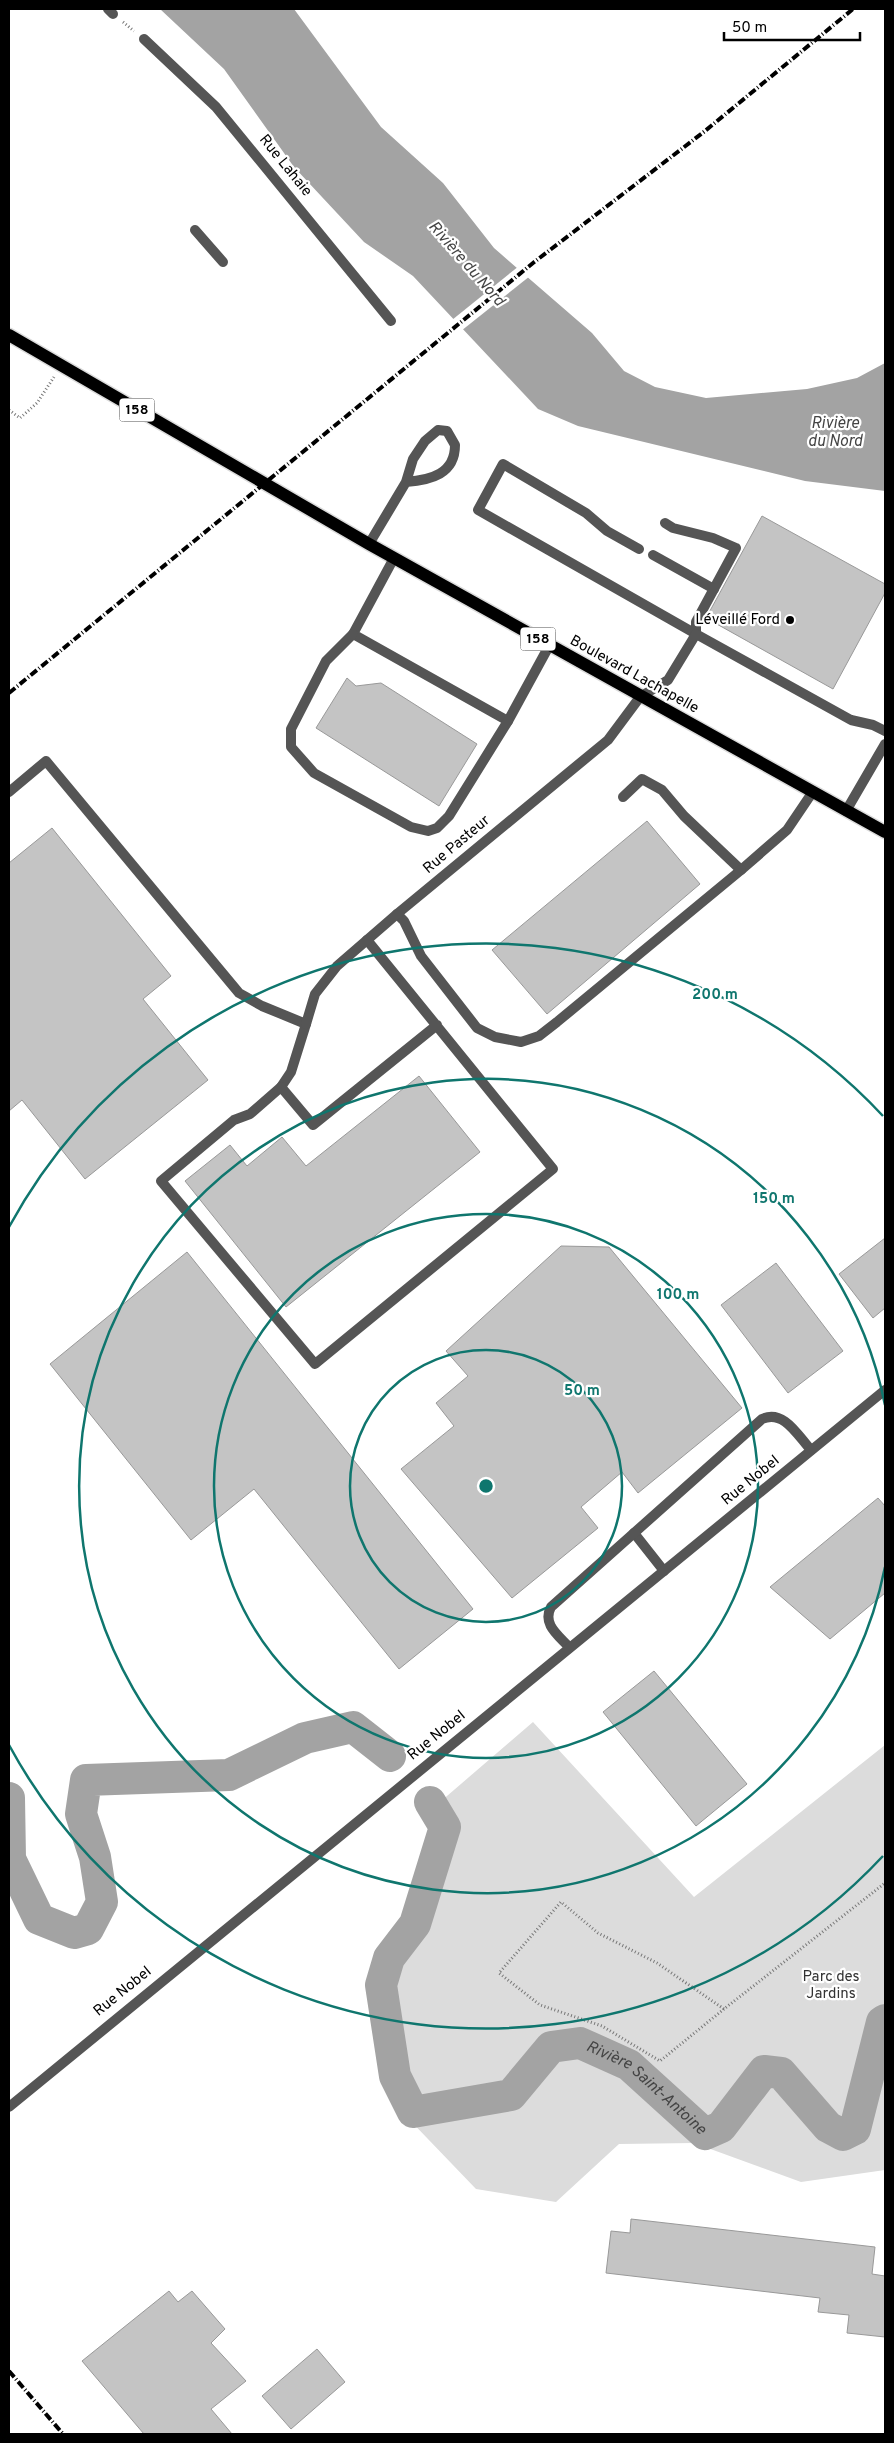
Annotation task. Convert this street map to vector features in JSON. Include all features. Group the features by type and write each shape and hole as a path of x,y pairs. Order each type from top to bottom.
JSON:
{"main road":[{"name":"158","path":"9,335 61,365"},
{"name":"Boulevard Lachapelle","path":"61,365 369,544 640,697 885,832"}],"street":[{"name":"Rue Lahaie","path":"144,39 222,114 391,321"},
{"path":"195,230 223,262"},
{"path":"369,544 406,482 413,459 425,441 438,430 447,431 455,445 451,464 443,473 436,477 406,482"},
{"path":"639,549 607,531 586,513 503,464 478,510 851,720 873,725 885,732"},
{"path":"640,697 668,680 696,634 696,622 736,548 713,538 673,528 665,523"},
{"path":"652,555 714,589"},
{"path":"394,558 353,634 326,661 291,729 289,740 295,754 324,780 411,827 428,831 444,824 508,721 549,646"},
{"path":"353,634 508,721"},
{"name":"Rue Pasteur","path":"437,1025 553,1169 315,1364 160,1181 234,1120 250,1114 281,1087 291,1072 311,1006 320,984 396,914 608,740 640,697"},
{"path":"846,811 885,744"},
{"path":"9,792 46,761 239,993 262,1006 306,1024"},
{"path":"623,797 642,779 662,790 684,816 741,870"},
{"path":"396,914 404,921 421,956 477,1028 494,1037 521,1042 539,1036 557,1022 741,870 787,830 812,793"},
{"path":"281,1087 313,1125 437,1025 367,940"},
{"name":"Rue Nobel","path":"9,2107 885,1390"},
{"path":"569,1647 548,1623 547,1614 551,1607 762,1419 776,1416 784,1419 812,1450"},
{"path":"634,1533 664,1571"}],"path":[{"path":"111,11 144,39"},
{"path":"9,410 20,418 31,409 61,365"},
{"path":"724,2009 657,1963 598,1933 561,1902 499,1973 540,2005 602,2026 660,2061 885,1883"}],"green space":[{"name":"Parc des Jardins","path":"533,1722 694,1897 885,1745 885,2170 801,2182 694,2143 619,2144 556,2202 476,2189 403,2113 386,2041 385,1995 404,1939 426,1920 440,1802"}],"water":[{"name":"Rivière du Nord","path":"160,9 294,9 381,127 443,183 494,248 592,333 624,371 655,387 706,398 807,389 857,378 885,363 885,491 805,481 578,426 538,409 413,276 364,242 294,167 224,69"}],"pier":[{"path":"519,266 530,276 461,331 452,320"}],"building":[{"path":"762,516 885,584 885,593 833,689 706,618"},
{"path":"347,678 356,686 381,683 477,744 439,806 316,728"},
{"path":"647,821 700,884 547,1014 492,950"},
{"path":"52,828 171,976 143,999 208,1080 85,1179 22,1100 9,1111 9,863"},
{"path":"419,1076 480,1152 286,1307 185,1181 230,1145 247,1166 282,1137 306,1166"},
{"path":"885,1238 885,1308 873,1318 839,1274"},
{"path":"561,1246 609,1247 742,1408 638,1493 622,1472 581,1507 598,1528 512,1598 401,1469 454,1426 436,1403 468,1376 446,1351"},
{"path":"187,1252 473,1609 399,1669 254,1489 191,1540 50,1364"},
{"path":"776,1263 843,1351 788,1393 721,1305"},
{"path":"878,1498 885,1506 885,1593 830,1639 770,1587"},
{"path":"654,1671 747,1784 696,1826 603,1712"},
{"path":"631,2219 875,2247 872,2274 885,2276 885,2337 847,2333 849,2315 818,2312 820,2298 606,2273 611,2231 630,2233"},
{"path":"169,2291 178,2302 192,2291 225,2329 211,2343 246,2381 211,2409 232,2434 144,2434 82,2361"},
{"path":"317,2349 345,2382 291,2429 262,2396"}],"waterway":[{"name":"Rivière Saint-Antoine","path":"9,1798 10,1859 39,1919 74,1933 88,1929 102,1902 95,1857 81,1814 86,1780 229,1775 305,1738 353,1727 390,1756"},
{"name":"Rivière Saint-Antoine","path":"430,1802 445,1827 415,1924 389,1958 381,1985 395,2076 413,2112 511,2095 551,2047 580,2043 629,2065 705,2134 721,2127 764,2071 781,2073 828,2127 843,2135 855,2129 882,2022 885,2020"}],"railway":[{"path":"9,693 533,263 705,131 853,9"},
{"path":"9,2371 63,2434"}],"place":[{"name":"Léveillé Ford","path":"790,620"}]}
